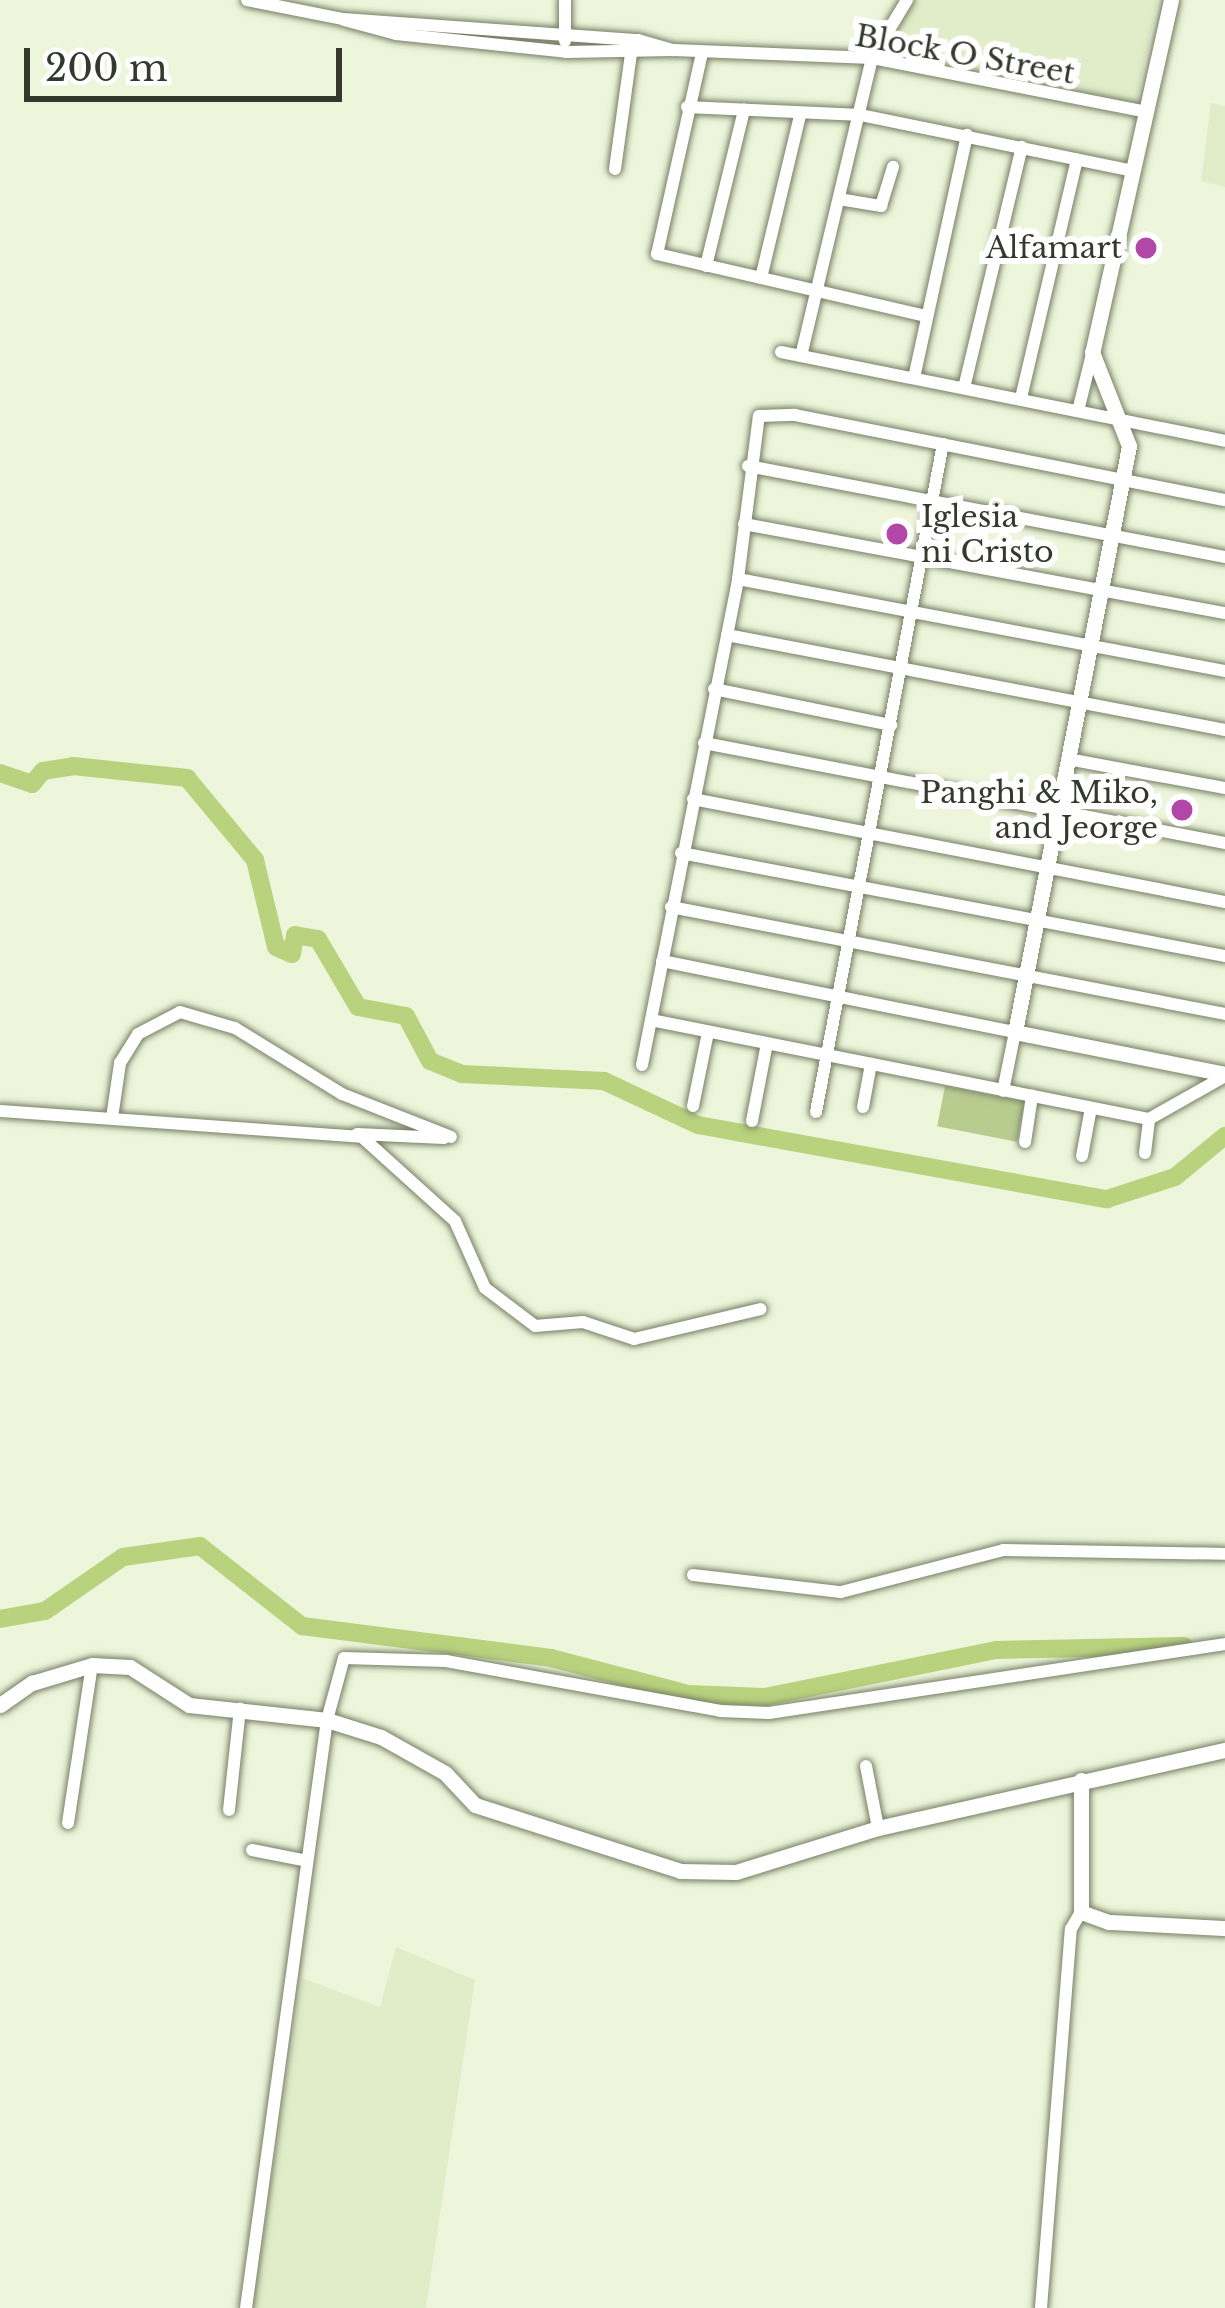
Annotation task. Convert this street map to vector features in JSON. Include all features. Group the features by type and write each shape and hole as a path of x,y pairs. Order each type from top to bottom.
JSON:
{"street":[{"path":"247,0 428,32 631,56 674,50"},
{"path":"565,0 565,45"},
{"path":"801,356 872,58 907,0"},
{"path":"1078,411 1172,0"},
{"path":"565,45 632,40 674,50"},
{"path":"616,169 632,40"},
{"name":"Block O Street","path":"674,50 872,58 1146,112"},
{"path":"702,52 655,250 926,316"},
{"path":"687,107 861,115 1134,171"},
{"path":"706,266 744,110"},
{"path":"761,278 800,115"},
{"path":"914,378 967,135"},
{"path":"964,388 1022,146"},
{"path":"1021,398 1077,159"},
{"path":"839,199 881,206 893,167"},
{"path":"782,352 1225,441"},
{"path":"1004,1090 1129,446 1124,419 1092,352"},
{"path":"642,1065 738,579 748,466 767,410 1225,500"},
{"path":"816,1112 943,444"},
{"path":"748,466 1225,557"},
{"path":"744,524 1225,613"},
{"path":"738,579 1225,671"},
{"path":"727,635 1225,730"},
{"path":"714,689 891,724"},
{"path":"704,743 1225,842"},
{"path":"1068,759 1225,788"},
{"path":"693,799 1225,902"},
{"path":"681,853 1225,956"},
{"path":"671,908 1225,1014"},
{"path":"662,961 1225,1075"},
{"path":"0,1111 112,1118 352,1133 451,1137 342,1094 235,1028 180,1012 138,1034 121,1063 112,1118"},
{"path":"651,1020 1149,1119 1225,1075"},
{"path":"693,1106 708,1032"},
{"path":"752,1121 767,1043"},
{"path":"863,1107 871,1064"},
{"path":"1025,1142 1032,1096"},
{"path":"1082,1156 1091,1108"},
{"path":"1145,1153 1149,1119"},
{"path":"352,1133 455,1221 485,1288 520,1321 583,1322 634,1339 761,1309"},
{"path":"694,1575 841,1592 1003,1550 1225,1554"},
{"path":"246,2308 327,1720 340,1663 352,1656 446,1660 720,1711 769,1713 1225,1644"},
{"path":"68,1823 92,1665"},
{"path":"0,1705 32,1683 92,1665 130,1667 189,1705 327,1720 414,1754 475,1805 680,1871 736,1872 878,1828 1225,1750"},
{"path":"229,1810 239,1709"},
{"path":"866,1766 878,1828"},
{"path":"1041,2308 1071,1929 1081,1912 1081,1780"},
{"path":"252,1850 307,1861"},
{"path":"1081,1912 1108,1922 1225,1928"}],"shaded area":[{"path":"913,0 1158,0 1135,108 876,54"},
{"path":"1211,103 1225,106 1225,187 1201,181"},
{"path":"396,1947 475,1980 426,2308 252,2308 302,1978 380,2007"}],"green space":[{"path":"945,1086 1025,1101 1017,1142 937,1126"}],"waterway":[{"path":"0,773 32,784 43,771 73,766 187,778 255,860 276,947 292,954 295,935 318,939 358,1007 406,1016 430,1061 462,1074 604,1081 698,1125 1107,1199 1175,1177 1225,1136"},
{"path":"0,1619 45,1611 123,1557 200,1546 302,1626 551,1658 688,1694 765,1697 997,1650 1184,1646"}],"place":[{"name":"Alfamart","path":"1146,248"},
{"name":"Iglesia ni Cristo","path":"897,534"},
{"name":"Panghi & Miko, and Jeorge","path":"1182,810"}]}
